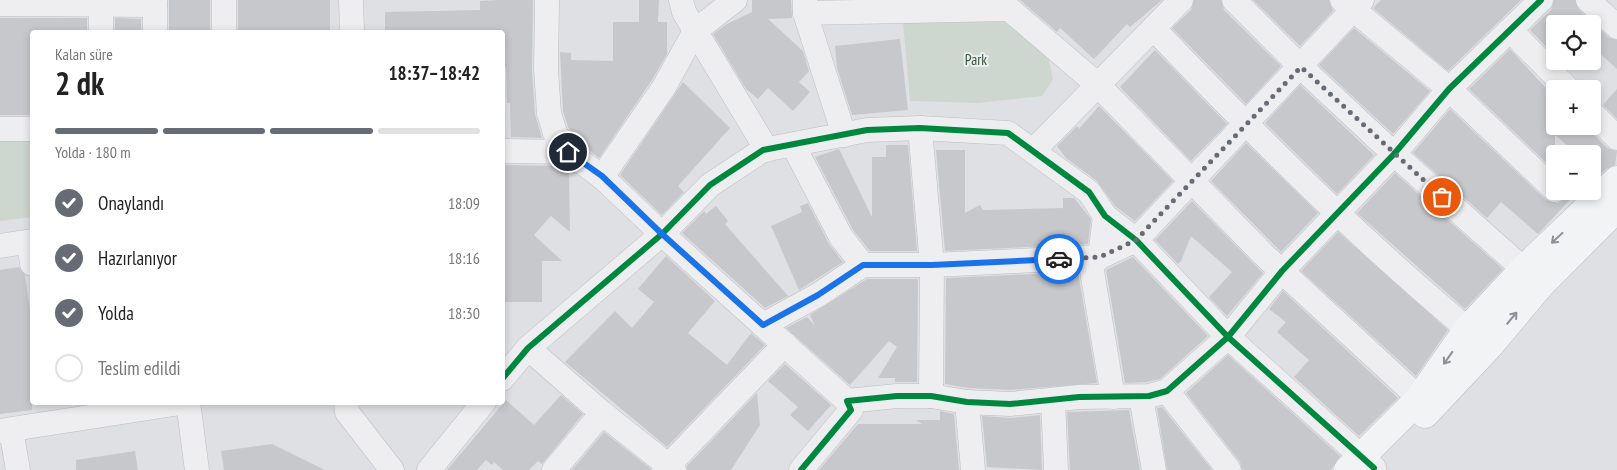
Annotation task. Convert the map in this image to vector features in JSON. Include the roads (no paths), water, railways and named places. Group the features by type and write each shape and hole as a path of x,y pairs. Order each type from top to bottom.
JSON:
{"main road":[{"path":"1425,404 1468,329 1533,277 1590,222 1617,180"},
{"path":"1590,222 1617,208"},
{"path":"1364,466 1425,404 1489,346 1533,277"}],"street":[{"path":"224,0 224,30"},
{"path":"351,0 352,30"},
{"path":"547,0 546,70 549,113 555,132 568,152 602,176 662,234 847,401 851,410 801,470"},
{"path":"682,0 684,12 767,150"},
{"path":"602,176 664,87 695,31 735,0"},
{"path":"1034,150 1181,0"},
{"path":"1234,0 1301,67 1394,154 1533,277"},
{"path":"847,401 897,396 932,396 967,402 1010,404 1053,400 1141,397 1167,391 1228,337 1282,271 1339,214 1394,154 1449,89 1541,0"},
{"path":"1588,0 1617,27"},
{"path":"0,4 101,5 155,3 155,30"},
{"path":"1114,397 1091,265 1100,257 1136,240 1301,67 1353,3 1449,89 1546,181"},
{"path":"101,5 101,30"},
{"path":"844,135 805,7 1009,9 1098,84 1192,182 1282,271 1425,404"},
{"path":"1154,29 1246,125 1339,214 1489,346"},
{"path":"1510,30 1559,80"},
{"path":"1601,122 1617,138"},
{"path":"920,128 932,265 932,396"},
{"path":"505,375 528,348 662,234 710,185 767,150 867,130 920,128 1008,133 1034,150 1089,192 1105,216 1136,240 1228,337 1364,466"},
{"path":"0,129 30,130"},
{"path":"793,145 837,230 863,265"},
{"path":"505,151 568,152"},
{"path":"1566,200 1590,222"},
{"path":"1100,257 1105,216"},
{"path":"0,246 30,249"},
{"path":"763,325 818,295 863,265 932,265 1100,257"},
{"path":"528,348 602,413 669,468 785,344"},
{"path":"1167,391 1229,470"},
{"path":"1141,397 1154,470"},
{"path":"1053,400 1056,470"},
{"path":"967,402 973,470"},
{"path":"18,470 6,430 58,412 151,405"},
{"path":"187,405 198,470"},
{"path":"346,405 347,412 388,469"},
{"path":"429,470 482,405"},
{"path":"554,470 602,413"}],"park label":[{"name":"Park","path":"976,60"}]}
